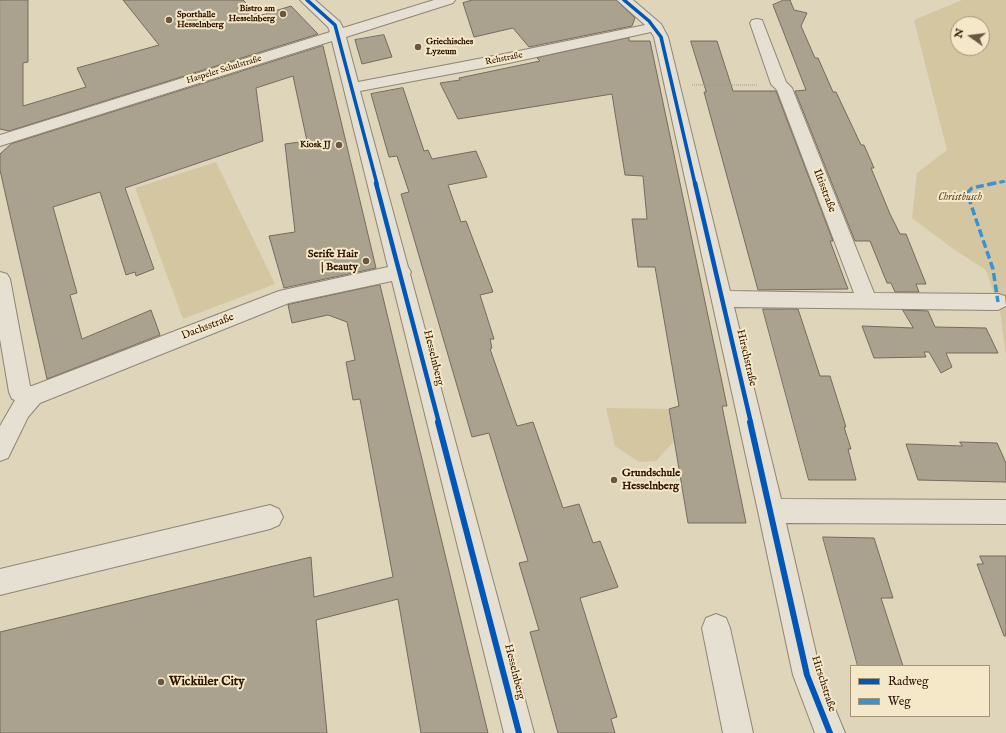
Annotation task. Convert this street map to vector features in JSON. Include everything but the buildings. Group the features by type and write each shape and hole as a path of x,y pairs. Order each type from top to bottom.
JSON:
{"street":[{"name":"Hesselnberg","path":"307,0 335,25 338,35 520,733"},
{"name":"Haspeler Schulstraße","path":"0,141 448,0"},
{"name":"Hirschstraße","path":"624,0 646,17 656,27 662,37 771,511 807,675 830,733"},
{"name":"Iltisstraße","path":"757,23 779,84 784,88 866,300"},
{"name":"Rehstraße","path":"351,88 509,58 656,27"},
{"name":"Dachsstraße","path":"26,394 286,296 401,272"},
{"path":"0,279 26,394 20,410 0,450"},
{"path":"722,299 998,302"},
{"path":"771,511 1006,512"},
{"path":"0,582 270,517"},
{"path":"716,628 738,733"}],"path":[{"path":"698,85 779,84"}],"green space":[{"name":"Christbusch","path":"962,0 1006,0 1006,357 1000,311 986,270 952,248 912,218 917,173 947,150 914,20"},
{"path":"216,162 275,284 183,319 135,188"},
{"path":"606,408 668,409 674,441 656,461 639,462 615,446"}],"marked path":[{"path":"998,302 993,269 967,193 972,188 1006,181"}],"cycle path":[{"path":"307,0 335,25 338,35 519,733"},
{"path":"624,0 640,12 661,37 771,511 807,675 830,733"}],"place":[{"name":"Bistro am Hesselnberg","path":"283,14"},
{"name":"Sporthalle Hesselnberg","path":"169,20"},
{"name":"Griechisches Lyzeum","path":"418,47"},
{"name":"Kiosk JJ","path":"339,145"},
{"name":"Serife Hair | Beauty","path":"366,261"},
{"name":"Grundschule Hesselnberg","path":"614,480"},
{"name":"Wicküler City","path":"161,682"}]}
